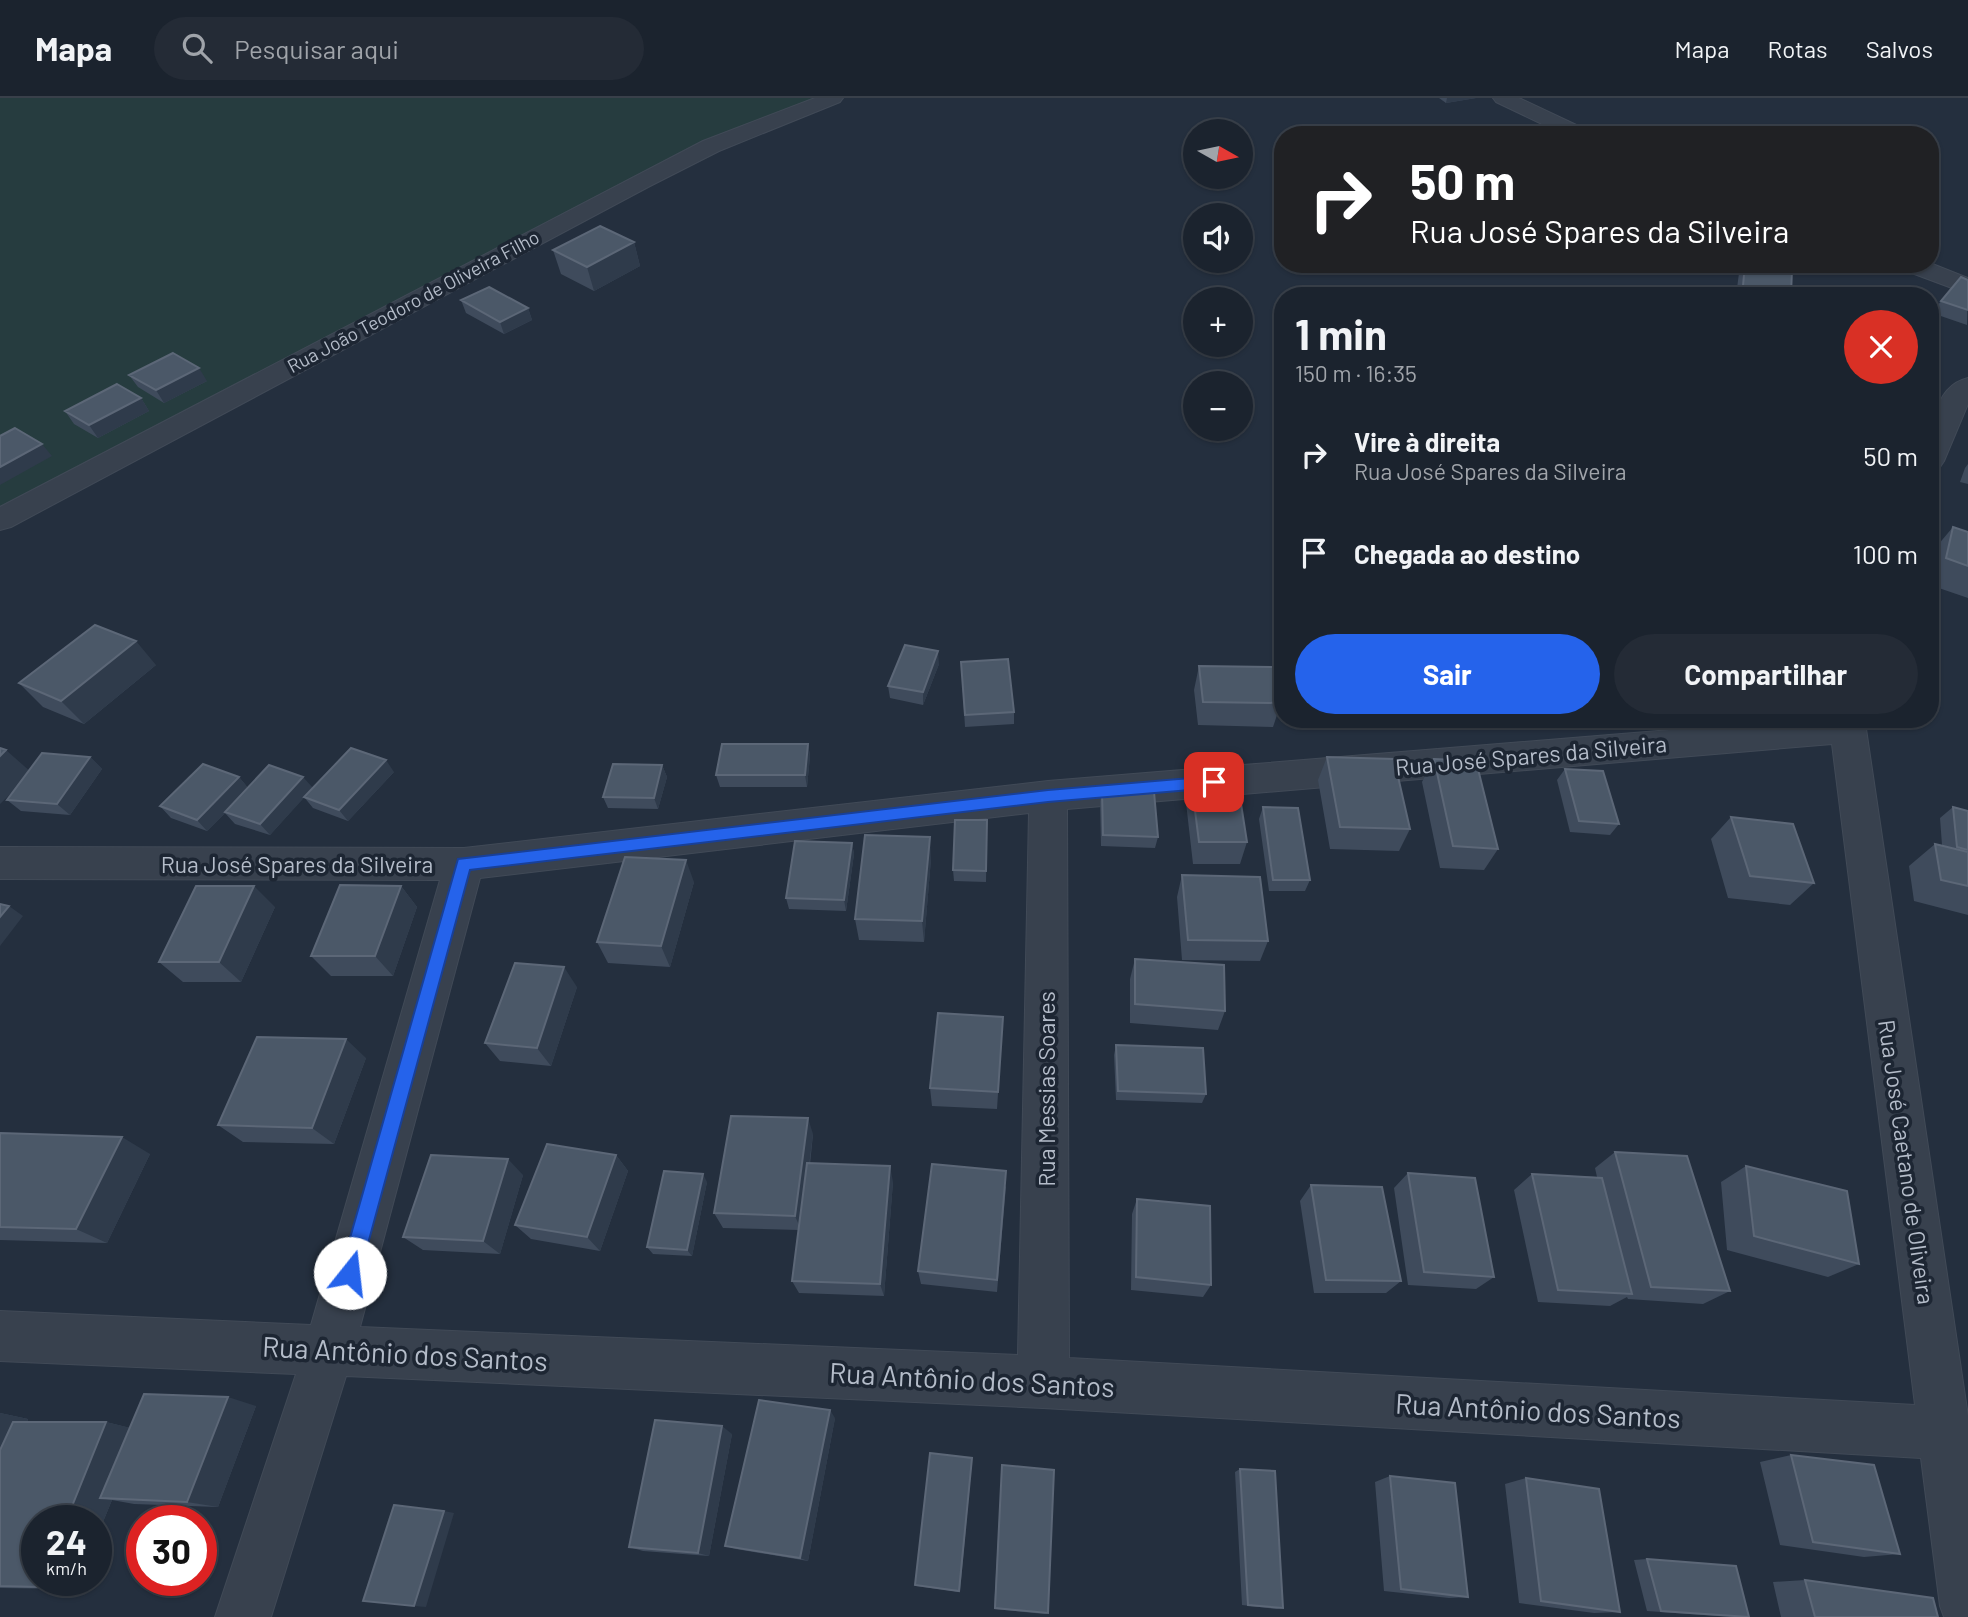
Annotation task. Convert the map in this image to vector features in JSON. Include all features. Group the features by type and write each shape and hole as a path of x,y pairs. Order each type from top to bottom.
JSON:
{"street":[{"name":"Rua João Teodoro de Oliveira Filho","path":"0,520 688,158 782,116 833,98"},
{"path":"1503,98 1563,126"},
{"path":"1933,273 1968,287"},
{"path":"1939,439 1954,403 1968,386"},
{"name":"Rua José Spares da Silveira","path":"0,863 464,864 1048,796 1804,728"},
{"name":"Rua José Caetano de Oliveira","path":"1850,728 1968,1606"},
{"name":"Rua Messias Soares","path":"1043,1382 1048,796"},
{"path":"243,1617 329,1350 464,864"},
{"name":"Rua Antônio dos Santos","path":"0,1336 1043,1382 1943,1433"}],"green space":[{"path":"0,98 833,98 782,116 0,520"}],"building":[{"path":"600,226 634,242 587,267 553,250"},
{"path":"1744,273 1792,273 1791,287 1743,286"},
{"path":"1961,277 1968,280 1968,310 1941,301"},
{"path":"489,287 528,308 500,322 461,300"},
{"path":"173,353 199,368 156,390 129,375"},
{"path":"117,384 141,398 89,425 65,411"},
{"path":"15,428 42,444 0,467 0,436"},
{"path":"1953,527 1968,532 1968,566 1946,558"},
{"path":"95,625 136,641 61,701 19,683"},
{"path":"905,645 938,651 923,692 888,686"},
{"path":"1008,659 1014,712 965,715 961,662"},
{"path":"1199,666 1274,667 1274,703 1203,702"},
{"path":"722,744 808,744 805,775 716,775"},
{"path":"351,748 386,760 339,810 304,797"},
{"path":"42,753 90,757 57,804 7,800"},
{"path":"1327,757 1394,759 1410,829 1340,827"},
{"path":"1434,759 1476,761 1498,849 1453,846"},
{"path":"203,764 239,777 197,820 160,806"},
{"path":"613,764 662,765 654,798 603,797"},
{"path":"269,765 303,777 260,824 225,812"},
{"path":"1565,769 1603,771 1619,824 1579,821"},
{"path":"1190,771 1236,772 1247,842 1199,842"},
{"path":"1102,791 1154,792 1158,837 1103,835"},
{"path":"1263,807 1298,808 1310,880 1273,880"},
{"path":"1953,807 1968,811 1968,850 1957,847"},
{"path":"1731,817 1793,824 1814,883 1750,876"},
{"path":"955,820 987,820 986,871 953,870"},
{"path":"865,835 930,837 922,921 855,919"},
{"path":"795,841 852,843 844,900 786,898"},
{"path":"1935,844 1968,852 1968,886 1941,880"},
{"path":"625,857 686,860 661,946 597,942"},
{"path":"1182,875 1260,877 1268,941 1188,940"},
{"path":"340,885 401,886 375,956 311,956"},
{"path":"196,886 254,886 219,962 159,962"},
{"path":"0,904 9,906 0,917"},
{"path":"1135,959 1224,965 1225,1011 1135,1004"},
{"path":"515,963 564,967 537,1048 485,1043"},
{"path":"938,1013 1003,1017 998,1092 930,1088"},
{"path":"257,1037 346,1039 312,1128 218,1125"},
{"path":"1116,1045 1203,1048 1206,1094 1118,1091"},
{"path":"731,1116 808,1118 795,1216 714,1213"},
{"path":"0,1133 122,1137 76,1229 0,1227"},
{"path":"547,1144 616,1155 587,1237 515,1225"},
{"path":"1615,1152 1687,1156 1730,1291 1651,1287"},
{"path":"431,1155 508,1159 483,1241 403,1237"},
{"path":"807,1163 890,1166 880,1284 792,1281"},
{"path":"932,1164 1006,1171 997,1280 918,1271"},
{"path":"1746,1166 1847,1191 1859,1264 1754,1236"},
{"path":"664,1171 703,1174 687,1250 647,1247"},
{"path":"1408,1173 1475,1178 1494,1277 1424,1272"},
{"path":"1532,1174 1602,1178 1632,1294 1558,1290"},
{"path":"1311,1185 1382,1187 1401,1281 1326,1280"},
{"path":"1137,1199 1210,1206 1211,1285 1136,1277"},
{"path":"144,1394 228,1397 187,1502 100,1498"},
{"path":"759,1400 830,1410 800,1558 725,1546"},
{"path":"655,1420 722,1426 698,1553 629,1547"},
{"path":"13,1422 106,1422 72,1505 21,1505 21,1587 0,1586 0,1450"},
{"path":"930,1453 972,1458 959,1591 915,1585"},
{"path":"1791,1455 1874,1465 1900,1554 1813,1542"},
{"path":"1002,1465 1054,1470 1048,1613 995,1608"},
{"path":"1240,1469 1275,1471 1283,1608 1248,1605"},
{"path":"1390,1476 1455,1483 1468,1597 1401,1589"},
{"path":"1526,1478 1599,1489 1620,1612 1541,1601"},
{"path":"394,1505 444,1511 414,1606 363,1601"},
{"path":"1647,1559 1736,1566 1749,1617 1661,1611"},
{"path":"1805,1580 1933,1598 1938,1617 1815,1617"}],"route":[{"path":"350,1273 464,864 1048,796 1214,782"}]}
